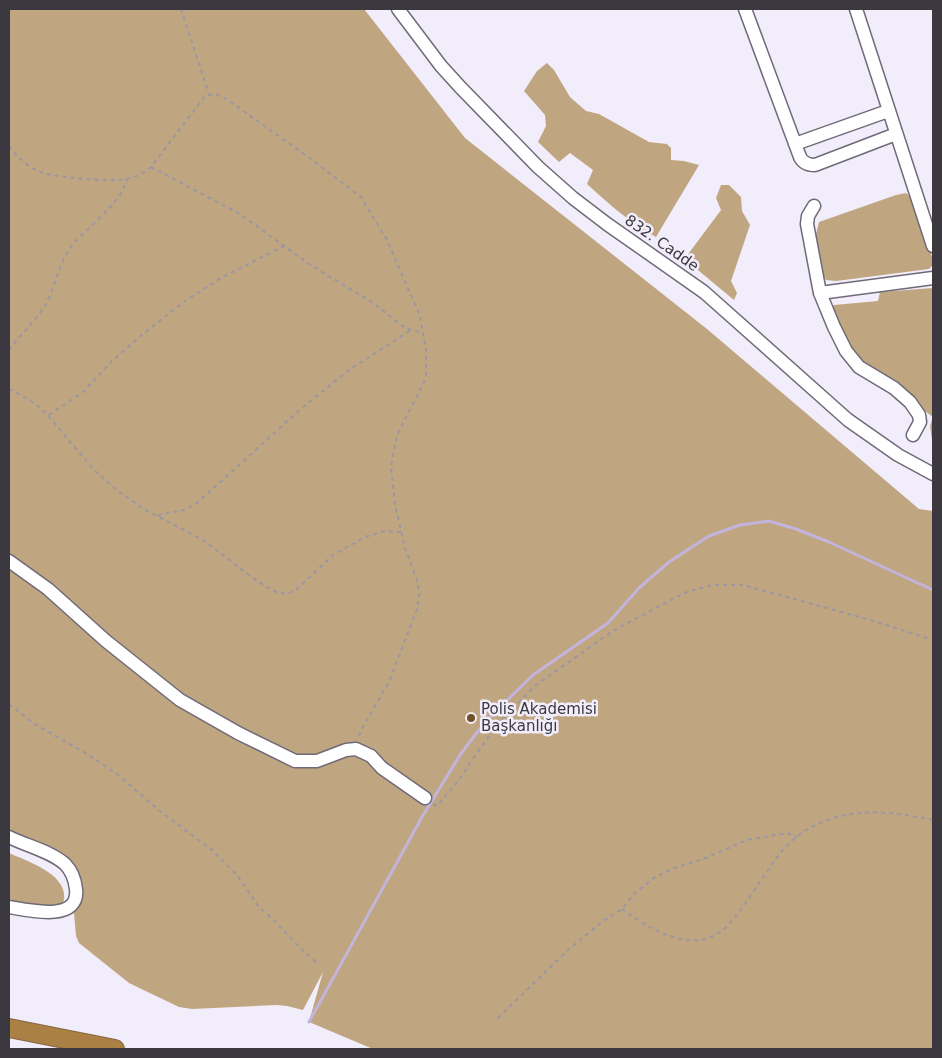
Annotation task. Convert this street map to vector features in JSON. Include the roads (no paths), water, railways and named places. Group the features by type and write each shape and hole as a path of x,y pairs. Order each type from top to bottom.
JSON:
{"highway":[{"path":"9,1028 115,1049"}],"street":[{"name":"832. Cadde","path":"398,9 441,66 461,88 538,167 573,198 704,292 848,420 898,455 933,474"},
{"path":"745,9 795,144 804,162 815,165 896,134"},
{"path":"856,9 933,246"},
{"path":"795,144 888,111"},
{"path":"814,206 808,216 808,224 820,293 834,327 853,361 866,372 894,388 917,411 920,422 913,435"},
{"path":"820,293 933,278"},
{"path":"9,561 48,589 106,641 180,700 238,733 295,761 317,761 346,750 356,749 371,756 382,768 430,802"},
{"path":"9,837 41,850 64,864 75,881 76,892 71,905 54,912 9,907"}],"waterway":[{"path":"309,1022 422,817 460,755 475,735 493,714 533,675 608,623 639,588 669,562 709,536 740,525 769,521 829,542 933,590"}],"place":[{"name":"Polis Akademisi Başkanlığı","path":"471,718"}]}
